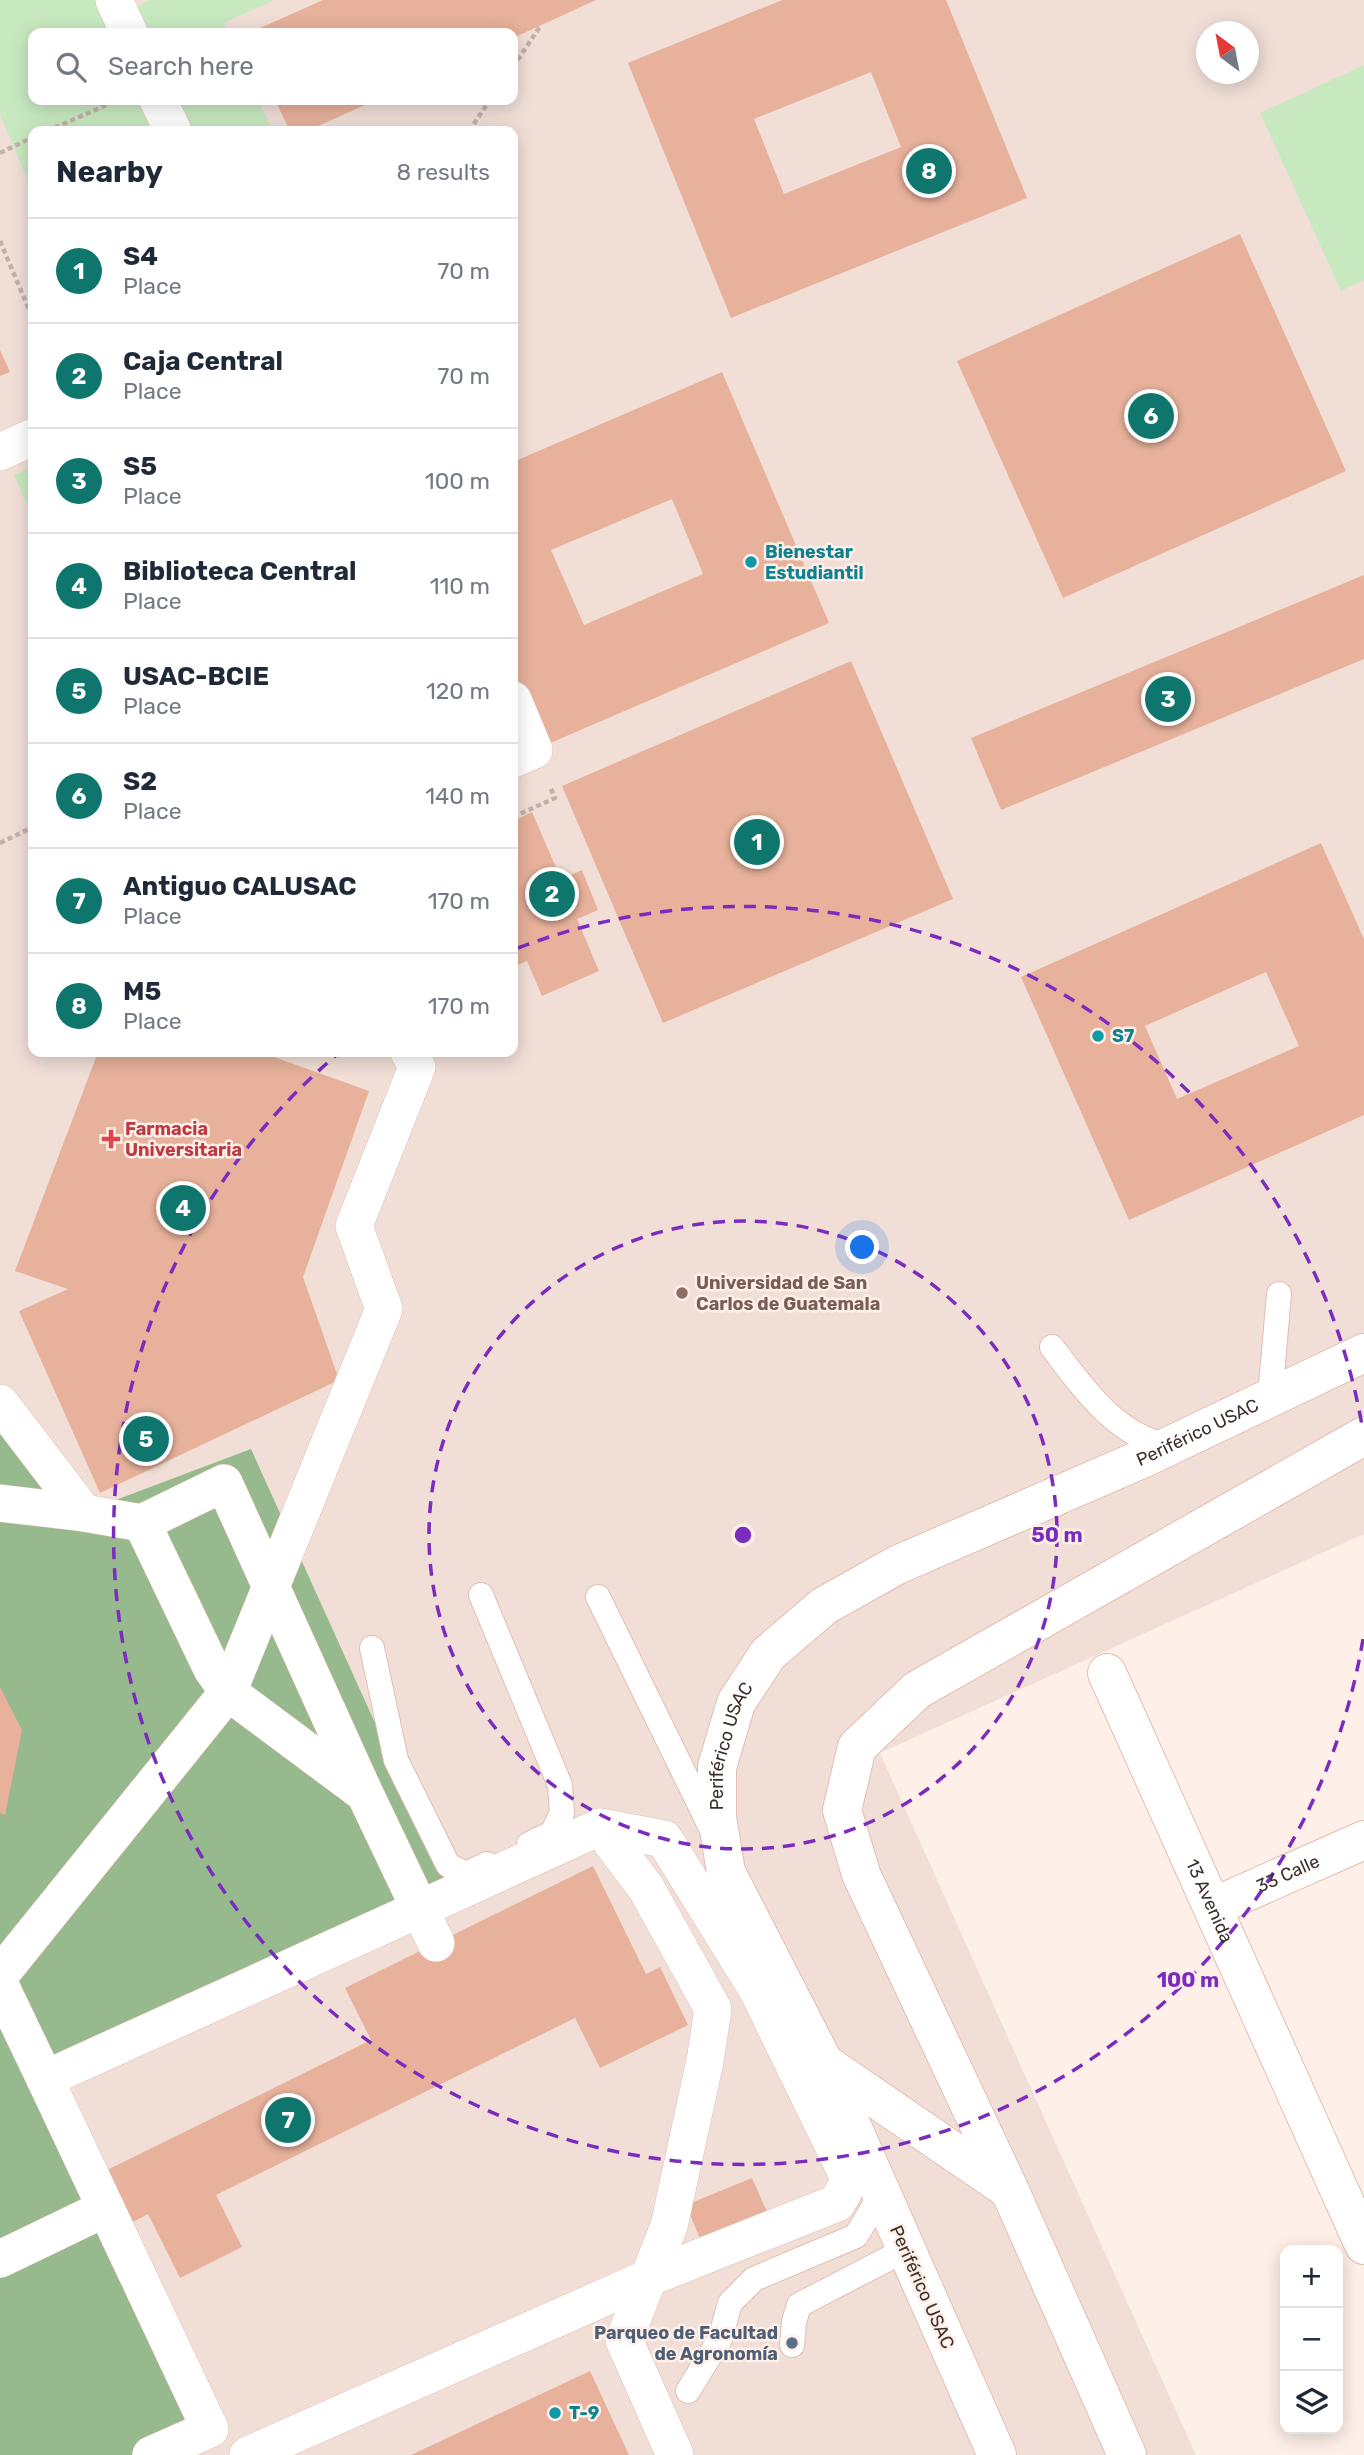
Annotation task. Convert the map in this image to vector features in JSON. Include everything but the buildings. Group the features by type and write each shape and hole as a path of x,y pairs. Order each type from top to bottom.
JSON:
{"street":[{"path":"114,0 127,28"},
{"path":"161,105 171,126"},
{"path":"0,452 28,439"},
{"path":"518,712 534,750 518,757"},
{"path":"0,1975 228,1692 384,1309 354,1226 417,1068 412,1057"},
{"name":"Periférico USAC","path":"997,2455 824,2063 726,1872 717,1817 717,1767 737,1703 768,1654 824,1606 897,1565 1168,1446 1364,1353"},
{"path":"0,1403 84,1513"},
{"path":"1127,2455 1010,2190 861,1874 842,1810 857,1747 917,1690 1364,1436"},
{"path":"0,1503 84,1513 142,1524 223,1483 436,1943"},
{"path":"142,1524 212,1670 228,1692 365,1794"},
{"name":"13 Avenida","path":"1107,1673 1364,2245"},
{"path":"600,1827 646,1888 713,2009 705,2061 669,2225 624,2340 675,2455"},
{"path":"45,2079 600,1827 664,1839 757,1989 850,2180 837,2203 649,2278 248,2455"},
{"name":"33 Calle","path":"1213,1907 1364,1840"},
{"path":"0,1985 216,2442 151,2455"},
{"path":"824,2063 1010,2190"},
{"path":"0,2259 106,2208"}],"lane":[{"path":"1270,1397 1279,1294"},
{"path":"1052,1347 1085,1390 1134,1436 1168,1446"},
{"path":"372,1648 396,1760 448,1865 466,1874 552,1833 562,1813 560,1785 481,1595"},
{"path":"598,1597 724,1854"},
{"path":"688,2391 720,2340 730,2303 754,2279 856,2236 874,2206 878,2187"},
{"path":"792,2345 799,2305 905,2250"}],"path":[{"path":"518,60 541,25"},
{"path":"59,126 107,105"},
{"path":"472,126 487,105"},
{"path":"0,153 28,139"},
{"path":"0,241 28,307"},
{"path":"1,841 28,829"}],"shaded area":[{"name":"Universidad de San Carlos de Guatemala","path":"0,0 1364,0 1364,1534 880,1753 1196,2455 0,2455"}],"green space":[{"path":"0,0 114,0 127,28 28,28 28,105 160,105 171,126 28,126 28,180 0,115"},
{"path":"150,0 274,0 224,23 226,28 147,28 137,6"},
{"path":"1364,65 1364,280 1341,291 1260,113"},
{"path":"181,105 260,105 271,126 191,126"},
{"path":"28,468 28,506 14,475"},
{"path":"0,1403 84,1512 251,1449 452,1893 53,2095 210,2429 154,2455 0,2455"}],"place":[{"name":"M5","path":"929,171"},
{"name":"S2","path":"1151,416"},
{"name":"Bienestar Estudiantil","path":"751,562"},
{"name":"S5","path":"1168,699"},
{"name":"S4","path":"757,842"},
{"name":"Caja Central","path":"552,894"},
{"name":"S7","path":"1098,1036"},
{"name":"Farmacia Universitaria","path":"111,1139"},
{"name":"Biblioteca Central","path":"183,1208"},
{"name":"Universidad de San Carlos de Guatemala","path":"682,1293"},
{"name":"USAC-BCIE","path":"146,1439"},
{"name":"Antiguo CALUSAC","path":"288,2120"},
{"name":"Parqueo de Facultad de Agronomía","path":"792,2343"},
{"name":"T-9","path":"555,2413"}]}
